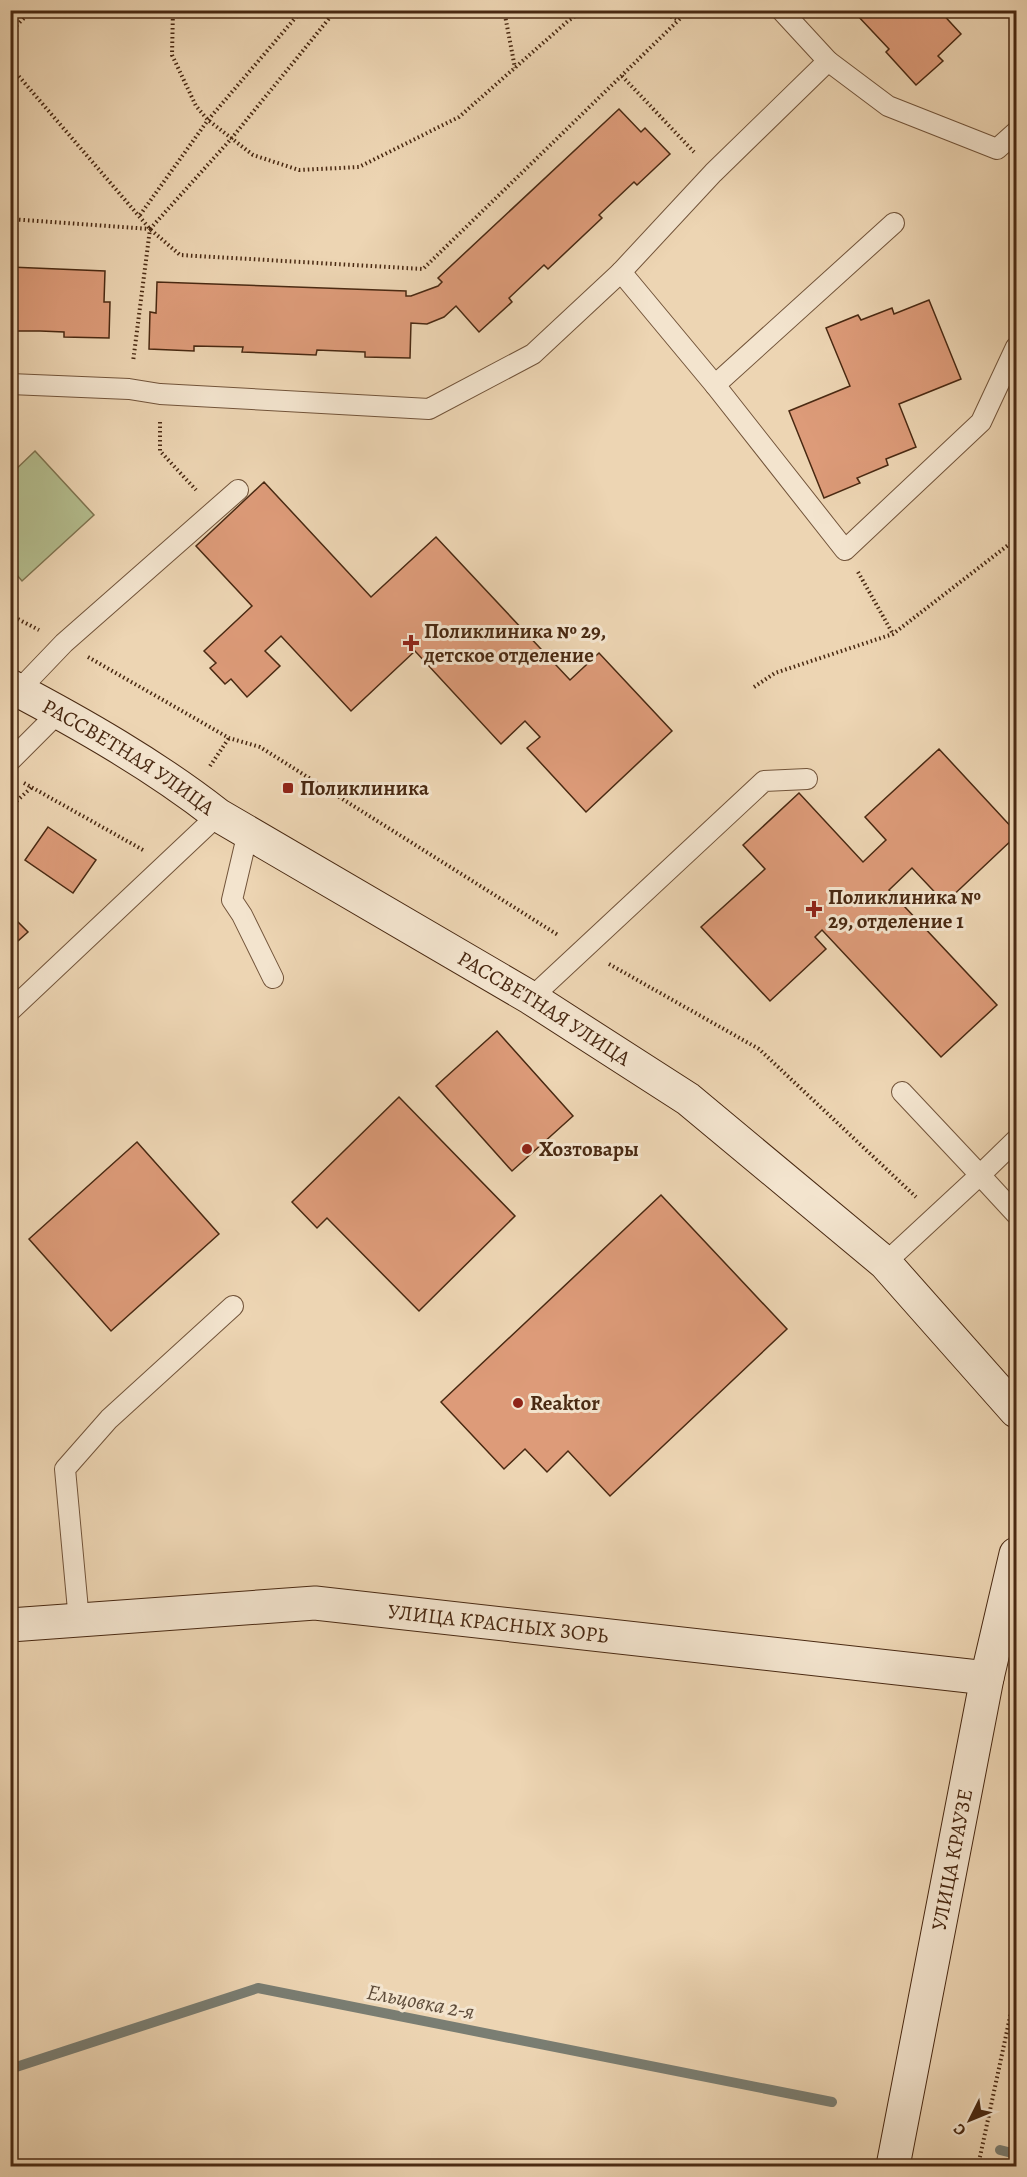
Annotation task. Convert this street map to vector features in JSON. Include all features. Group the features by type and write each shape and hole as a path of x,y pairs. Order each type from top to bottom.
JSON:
{"main road":[{"name":"РАССВЕТНАЯ УЛИЦА","path":"15,688 59,712 191,794 218,814 531,998 688,1099 885,1263 1017,1411"},
{"name":"УЛИЦА КРАУЗЕ","path":"893,2166 987,1678 1017,1554"},
{"name":"УЛИЦА КРАСНЫХ ЗОРЬ","path":"10,1625 315,1603 987,1678"}],"lane":[{"path":"781,10 828,61 888,106 997,149 1017,132"},
{"path":"10,384 429,410 533,354 621,272 713,173 828,61"},
{"path":"715,385 894,223"},
{"path":"621,272 715,385 845,550 981,422 1017,347"},
{"path":"15,688 238,490"},
{"path":"14,770 59,712"},
{"path":"531,998 764,781 807,779"},
{"path":"10,1011 218,814"},
{"path":"248,832 232,900 242,915 273,978"},
{"path":"902,1092 1017,1214"},
{"path":"885,1263 1017,1140"},
{"path":"79,1621 65,1469 109,1419 233,1306"}],"path":[{"path":"10,32 32,10"},
{"path":"173,10 172,56 196,106 208,120 252,155 299,170 359,167 459,117 568,21 584,10"},
{"path":"140,216 208,120 302,10"},
{"path":"129,390 150,229 231,139 336,10"},
{"path":"504,10 515,69"},
{"path":"654,10 679,20"},
{"path":"10,66 150,229 180,255 423,269 689,10"},
{"path":"622,76 713,173"},
{"path":"10,219 150,229"},
{"path":"160,394 160,451 215,510"},
{"path":"754,687 775,673 893,634 1017,539"},
{"path":"845,550 893,634"},
{"path":"10,615 64,643 229,738 260,747 553,932 759,1049 936,1216"},
{"path":"14,770 32,787 167,863"},
{"path":"10,807 32,787"},
{"path":"978,2166 1017,1989"}],"green space":[{"path":"35,451 94,515 22,581 11,568 11,474"}],"building":[{"path":"847,10 939,10 961,34 938,56 943,61 916,85 886,52 889,49 856,14 852,17"},
{"path":"619,109 641,132 645,128 670,154 637,185 634,182 599,215 602,218 548,269 544,265 509,298 512,302 479,332 456,306 444,317 427,324 411,323 410,358 365,357 365,352 317,350 316,355 242,352 243,347 194,346 194,351 149,349 150,312 156,313 157,282 406,291 406,296 438,286 442,282 438,278"},
{"path":"10,267 105,271 104,302 110,302 109,338 64,337 64,332 40,331 16,331 16,335 10,335"},
{"path":"929,300 961,379 899,404 916,447 886,459 888,465 857,478 860,483 824,498 789,411 850,386 826,328 858,315 861,320 892,308 894,314"},
{"name":"Поликлиника № 29, детское отделение","path":"264,482 371,597 436,537 570,680 599,653 672,731 586,812 527,748 540,737 525,721 501,744 415,651 351,711 281,636 265,651 280,666 247,697 231,679 225,684 210,668 216,663 204,651 252,606 196,546"},
{"name":"Поликлиника № 29, отделение 1","path":"939,749 1016,832 1016,836 945,903 912,868 889,890 997,1005 941,1057 822,930 815,937 826,949 770,1001 701,927 765,869 743,845 799,793 863,862 886,840 865,817"},
{"path":"48,827 96,860 73,893 25,860"},
{"path":"10,914 28,932 10,948"},
{"path":"497,1031 573,1116 512,1171 436,1086"},
{"path":"399,1097 515,1216 419,1311 327,1218 317,1228 292,1202"},
{"path":"137,1142 219,1234 111,1331 29,1239"},
{"path":"661,1195 787,1329 610,1496 568,1451 547,1472 525,1449 504,1469 441,1402"}],"waterway":[{"name":"Ельцовка 2-я","path":"10,2069 258,1988 832,2102"},
{"name":"Ельцовка 2-я","path":"1000,2150 1016,2154"}],"place":[{"name":"Поликлиника № 29, детское отделение","path":"411,643"},
{"name":"Поликлиника","path":"288,788"},
{"name":"Поликлиника № 29, отделение 1","path":"814,909"},
{"name":"Хозтовары","path":"527,1149"},
{"name":"Reaktor","path":"518,1403"}]}
